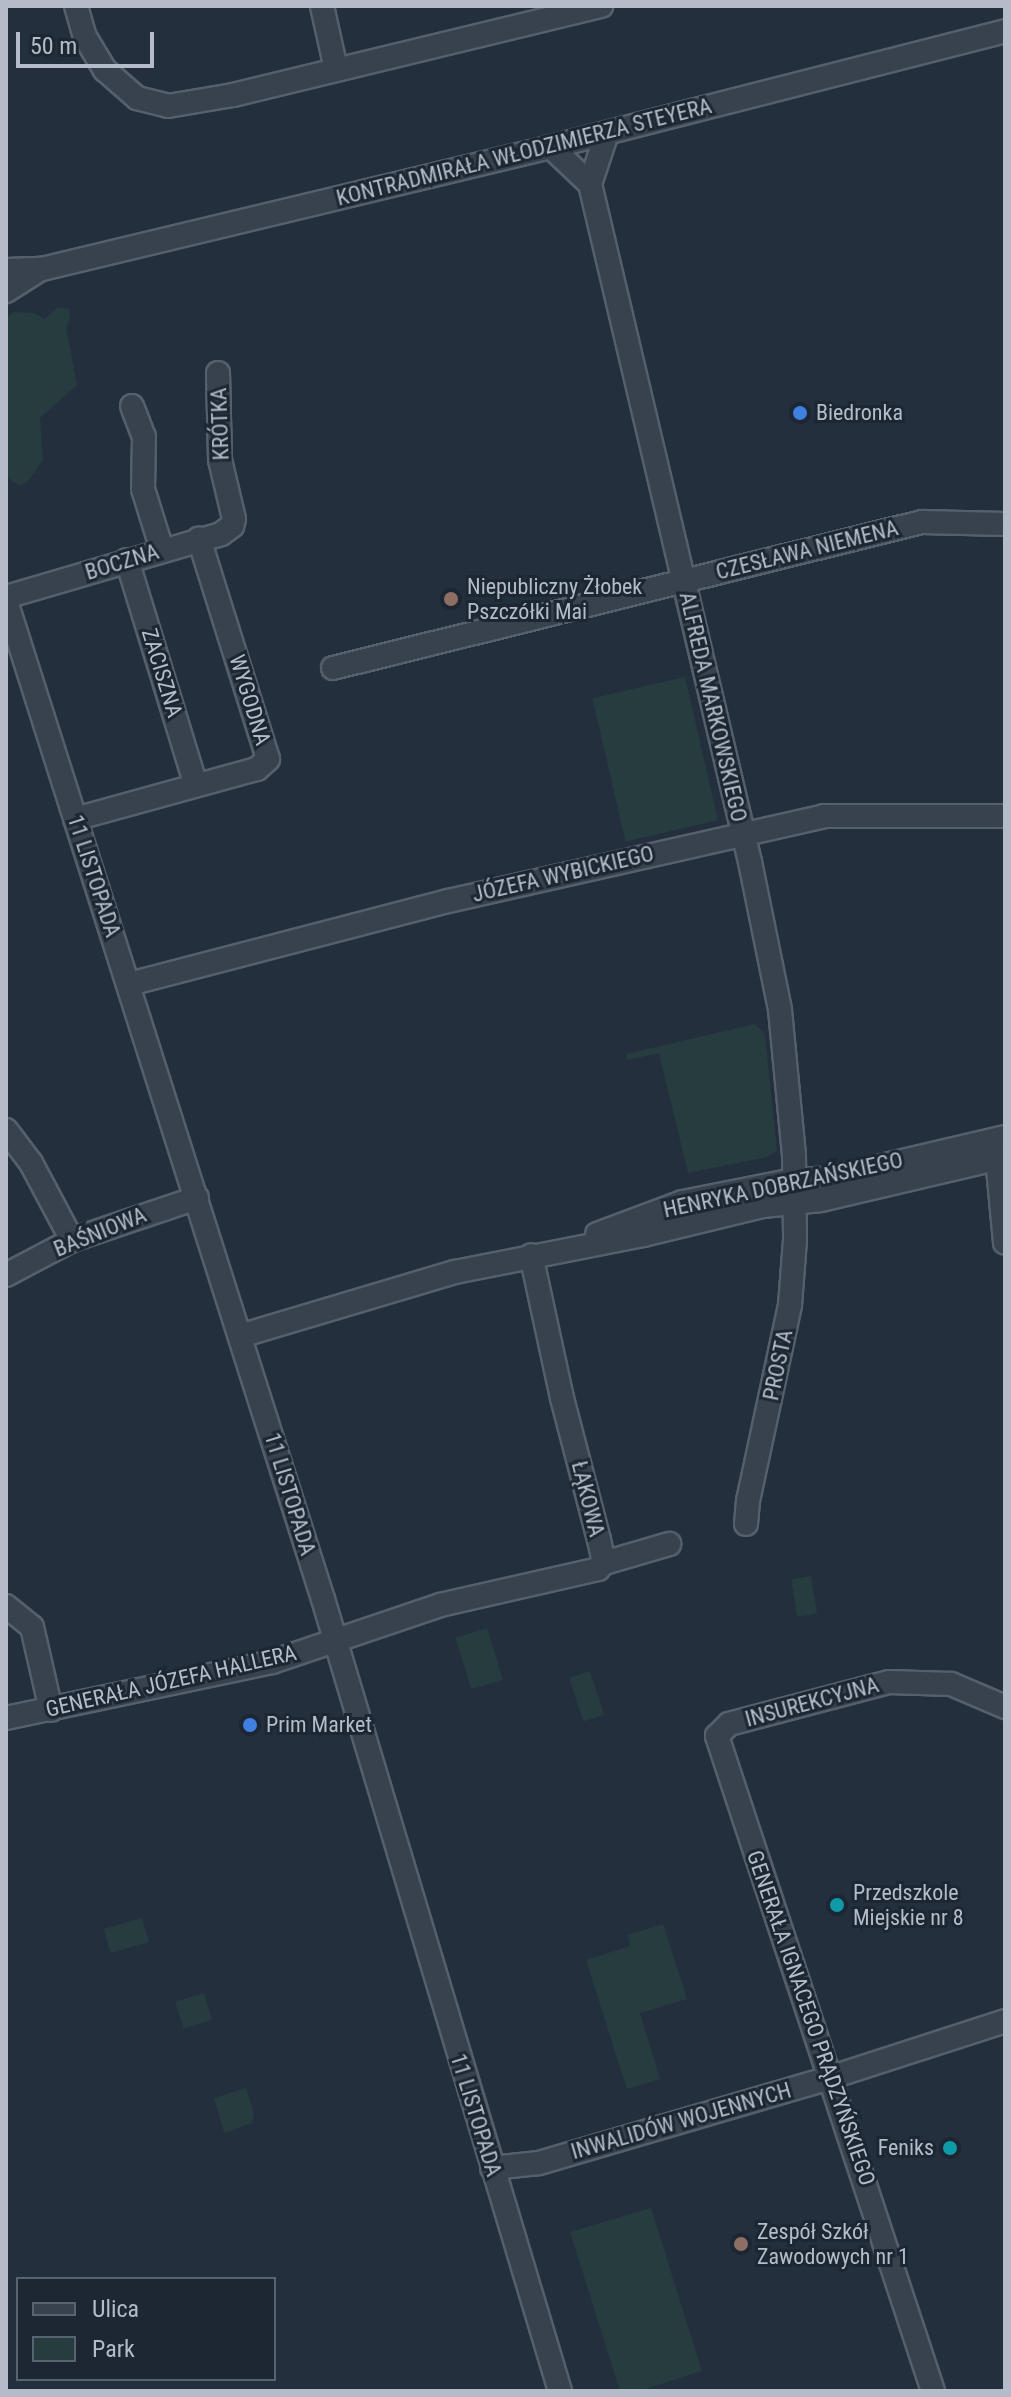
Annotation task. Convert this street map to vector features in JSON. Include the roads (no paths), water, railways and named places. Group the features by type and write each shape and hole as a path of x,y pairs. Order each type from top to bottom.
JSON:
{"street":[{"path":"76,6 93,54 105,70 137,98 168,106 221,97 601,6"},
{"path":"322,6 336,69"},
{"name":"KONTRADMIRAŁA WŁODZIMIERZA STEYERA","path":"6,270 42,269 551,147 1005,31"},
{"path":"551,147 590,184 607,133"},
{"name":"ALFREDA MARKOWSKIEGO","path":"590,184 743,833 780,1010 794,1204"},
{"name":"KONTRADMIRAŁA WŁODZIMIERZA STEYERA","path":"6,291 42,269"},
{"name":"KRÓTKA","path":"218,373 220,460 234,523"},
{"path":"132,406 144,437 143,489 162,550"},
{"name":"CZESŁAWA NIEMENA","path":"333,668 922,522 1005,524"},
{"name":"BOCZNA","path":"6,599 221,534 234,523"},
{"name":"WYGODNA","path":"75,819 257,769 268,759 199,539"},
{"name":"ZACISZNA","path":"127,560 196,785"},
{"name":"11 LISTOPADA","path":"6,599 335,1639 560,2391"},
{"name":"JÓZEFA WYBICKIEGO","path":"129,984 448,901 824,816 855,813 1005,816"},
{"path":"6,1130 31,1163 72,1240"},
{"name":"HENRYKA DOBRZAŃSKIEGO","path":"567,1248 662,1208 794,1180 830,1178 1005,1137"},
{"path":"1001,1158 1005,1243"},
{"name":"HENRYKA DOBRZAŃSKIEGO","path":"240,1336 396,1287 531,1255 643,1235 763,1206 794,1204 1001,1158"},
{"name":"BAŚNIOWA","path":"6,1275 72,1240 197,1198"},
{"name":"PROSTA","path":"746,1524 748,1501 790,1305 794,1204"},
{"name":"ŁĄKOWA","path":"335,1639 440,1605 598,1569 604,1563 531,1255"},
{"path":"604,1563 669,1544"},
{"path":"6,1606 32,1627 51,1710"},
{"name":"GENERAŁA JÓZEFA HALLERA","path":"6,1718 272,1662 335,1639"},
{"name":"INSUREKCYJNA","path":"717,1736 729,1724 889,1682 951,1684 1005,1707"},
{"name":"GENERAŁA IGNACEGO PRĄDZYŃSKIEGO","path":"717,1736 933,2391"},
{"name":"INWALIDÓW WOJENNYCH","path":"492,2168 539,2163 829,2078 1005,2021"}],"place":[{"name":"Biedronka","path":"800,413"},
{"name":"Niepubliczny Żłobek Pszczółki Mai","path":"451,599"},
{"name":"Prim Market","path":"250,1725"},
{"name":"Przedszkole Miejskie nr 8","path":"837,1905"},
{"name":"Feniks","path":"950,2148"},
{"name":"Zespół Szkół Zawodowych nr 1","path":"741,2244"}]}
